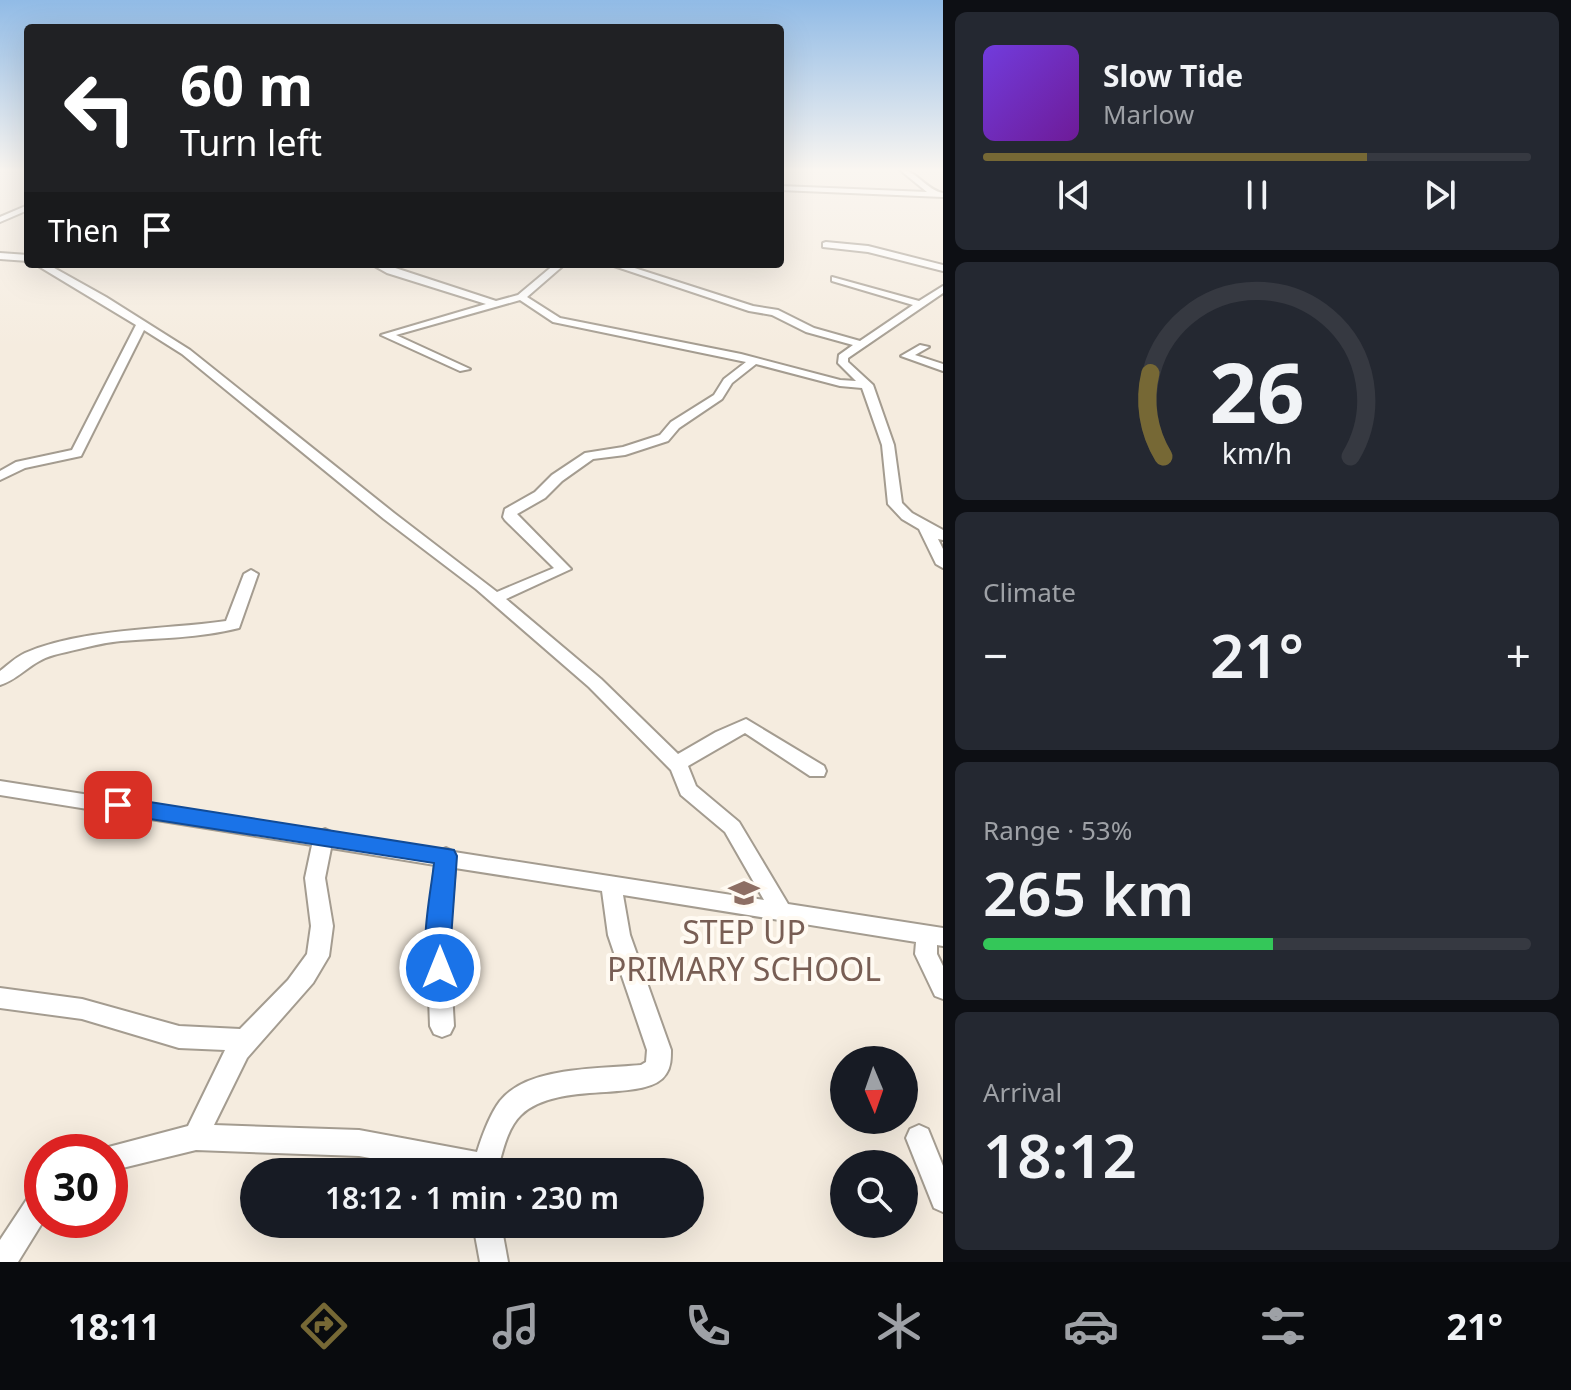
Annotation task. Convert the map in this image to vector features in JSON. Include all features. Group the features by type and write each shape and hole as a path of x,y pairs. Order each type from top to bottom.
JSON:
{"street":[{"path":"826,245 868,249 943,268"},
{"path":"0,256 24,255"},
{"path":"47,268 186,352 496,598 595,683 679,767 688,790 732,827 780,909"},
{"path":"384,268 493,303"},
{"path":"464,369 386,335 521,297 555,268"},
{"path":"625,268 752,309 774,312 810,330 861,344"},
{"path":"835,279 920,304"},
{"path":"941,292 847,351 843,363 867,385 888,445 895,504 926,528 943,536"},
{"path":"521,297 557,320 754,361 840,383 867,385"},
{"path":"0,476 21,465 77,453 142,324"},
{"path":"924,347 906,356 943,368"},
{"path":"496,598 564,569 510,517 510,512 540,495 557,478 589,456 625,451 664,438 675,425 718,397 728,381 754,361"},
{"path":"926,528 943,564"},
{"path":"0,679 28,658 45,652 117,636 233,625 251,574"},
{"path":"679,767 682,759 711,745 733,729 746,725 817,771"},
{"path":"0,788 935,935 926,954 943,989"},
{"path":"196,1137 245,1040 316,961 324,941 324,926 315,881 316,866 325,837"},
{"path":"442,1026 438,939 446,856"},
{"path":"489,1158 509,1109 529,1093 559,1084 641,1077 651,1074 658,1066 659,1050 619,935 611,883"},
{"path":"0,998 82,1009 179,1037 245,1040"},
{"path":"128,1154 196,1137 359,1143 431,1158"},
{"path":"919,1138 943,1199"},
{"path":"2,1262 24,1227"},
{"path":"490,1238 494,1262"}],"place":[{"name":"STEP UP PRIMARY SCHOOL","path":"744,893"}],"route":[{"path":"118,805 446,856 438,939 440,968"}]}
